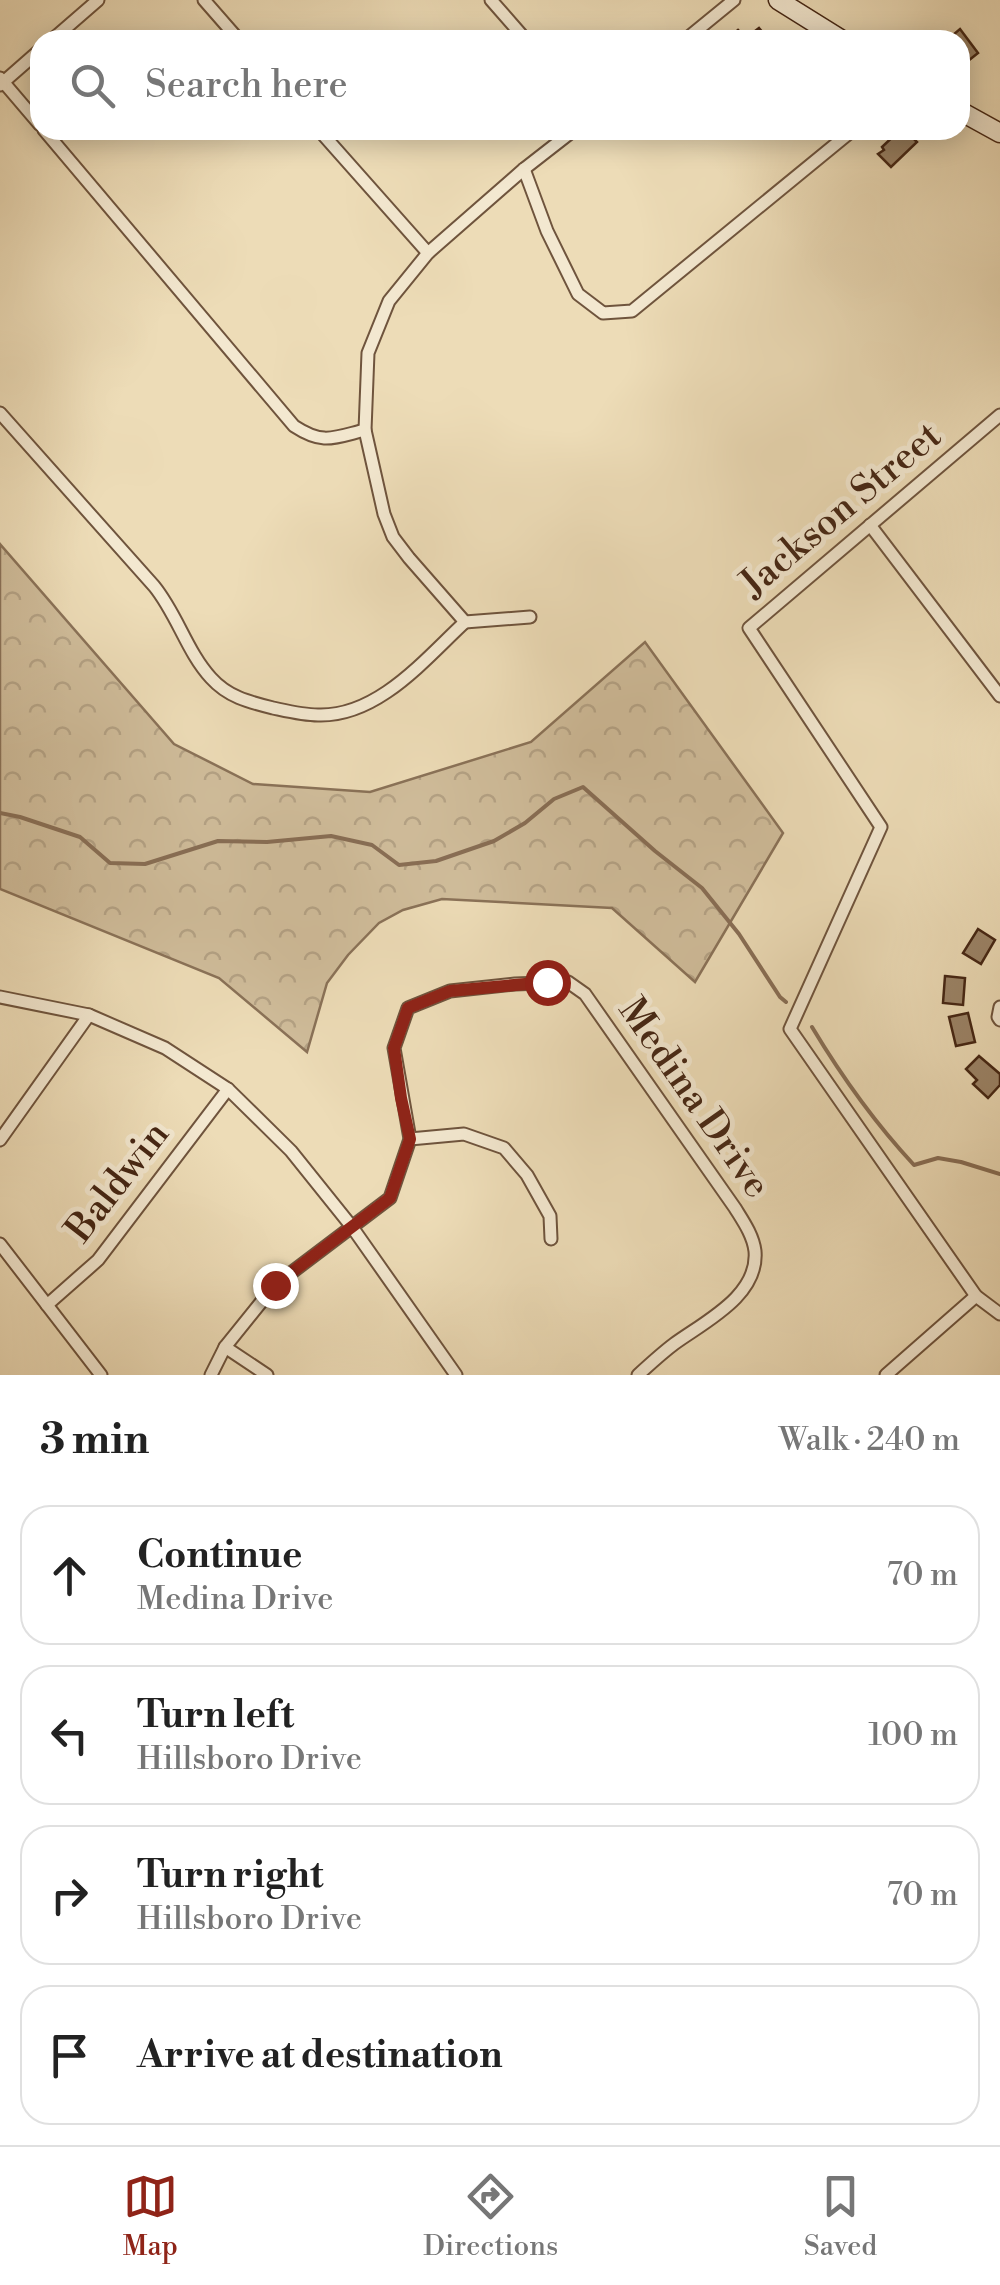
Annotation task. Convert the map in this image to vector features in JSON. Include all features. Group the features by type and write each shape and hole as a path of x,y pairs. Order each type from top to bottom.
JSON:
{"street":[{"path":"64,30 98,0"},
{"path":"204,0 230,30"},
{"path":"491,0 517,30"},
{"path":"697,30 734,0"},
{"path":"778,0 826,30"},
{"path":"30,58 1,82 30,115"},
{"path":"970,116 1000,133"},
{"path":"52,140 294,426 312,438 333,438 364,430"},
{"path":"328,140 428,252"},
{"path":"465,622 393,537 384,514 364,430 368,353 389,301 428,252 561,140"},
{"path":"524,169 547,231 578,294 603,313 632,310 841,140"},
{"path":"0,413 154,586 210,677 245,702 320,715 345,712 396,685 465,622 530,617"},
{"name":"Jackson Street","path":"1000,415 749,628 881,827 790,1029 976,1296 1000,1314"},
{"path":"870,525 1000,696"},
{"name":"Medina Drive","path":"410,1139 394,1048 408,1008 450,991 547,982 568,982 585,994 713,1176 749,1231 754,1249 751,1276 740,1292 638,1375"},
{"path":"0,997 89,1015 165,1048 228,1089 292,1152 352,1228 456,1375"},
{"path":"1000,1008 1000,1020"},
{"path":"0,1140 89,1015"},
{"name":"Baldwin","path":"48,1304 98,1260 228,1089"},
{"path":"211,1375 225,1346 275,1285 390,1198 410,1139 464,1134 504,1148 527,1175 550,1216 551,1239"},
{"path":"0,1244 101,1375"},
{"path":"886,1375 976,1296"},
{"path":"225,1346 267,1375"}],"green space":[{"path":"0,544 174,744 253,784 370,792 531,742 645,642 783,833 695,982 612,908 442,899 403,910 379,923 348,955 327,983 307,1052 219,978 0,889"}],"building":[{"path":"970,42 978,53 970,59"},
{"path":"889,140 917,142 891,167 878,154 884,150 882,147"},
{"path":"978,929 995,940 981,964 963,953"},
{"path":"945,976 965,978 963,1005 943,1003"},
{"path":"968,1013 975,1042 956,1046 949,1017"},
{"path":"979,1056 1000,1074 1000,1085 988,1098 973,1084 977,1080 966,1069"}],"waterway":[{"path":"0,813 80,837 110,863 145,864 218,841 267,842 331,836 372,845 399,865 436,861 494,841 525,823 554,799 583,787 702,888 786,1002"},
{"path":"812,1027 859,1099 914,1165 938,1158 1000,1174"}],"route":[{"path":"275,1285 390,1198 410,1139 394,1048 408,1008 450,991 547,982"}]}
